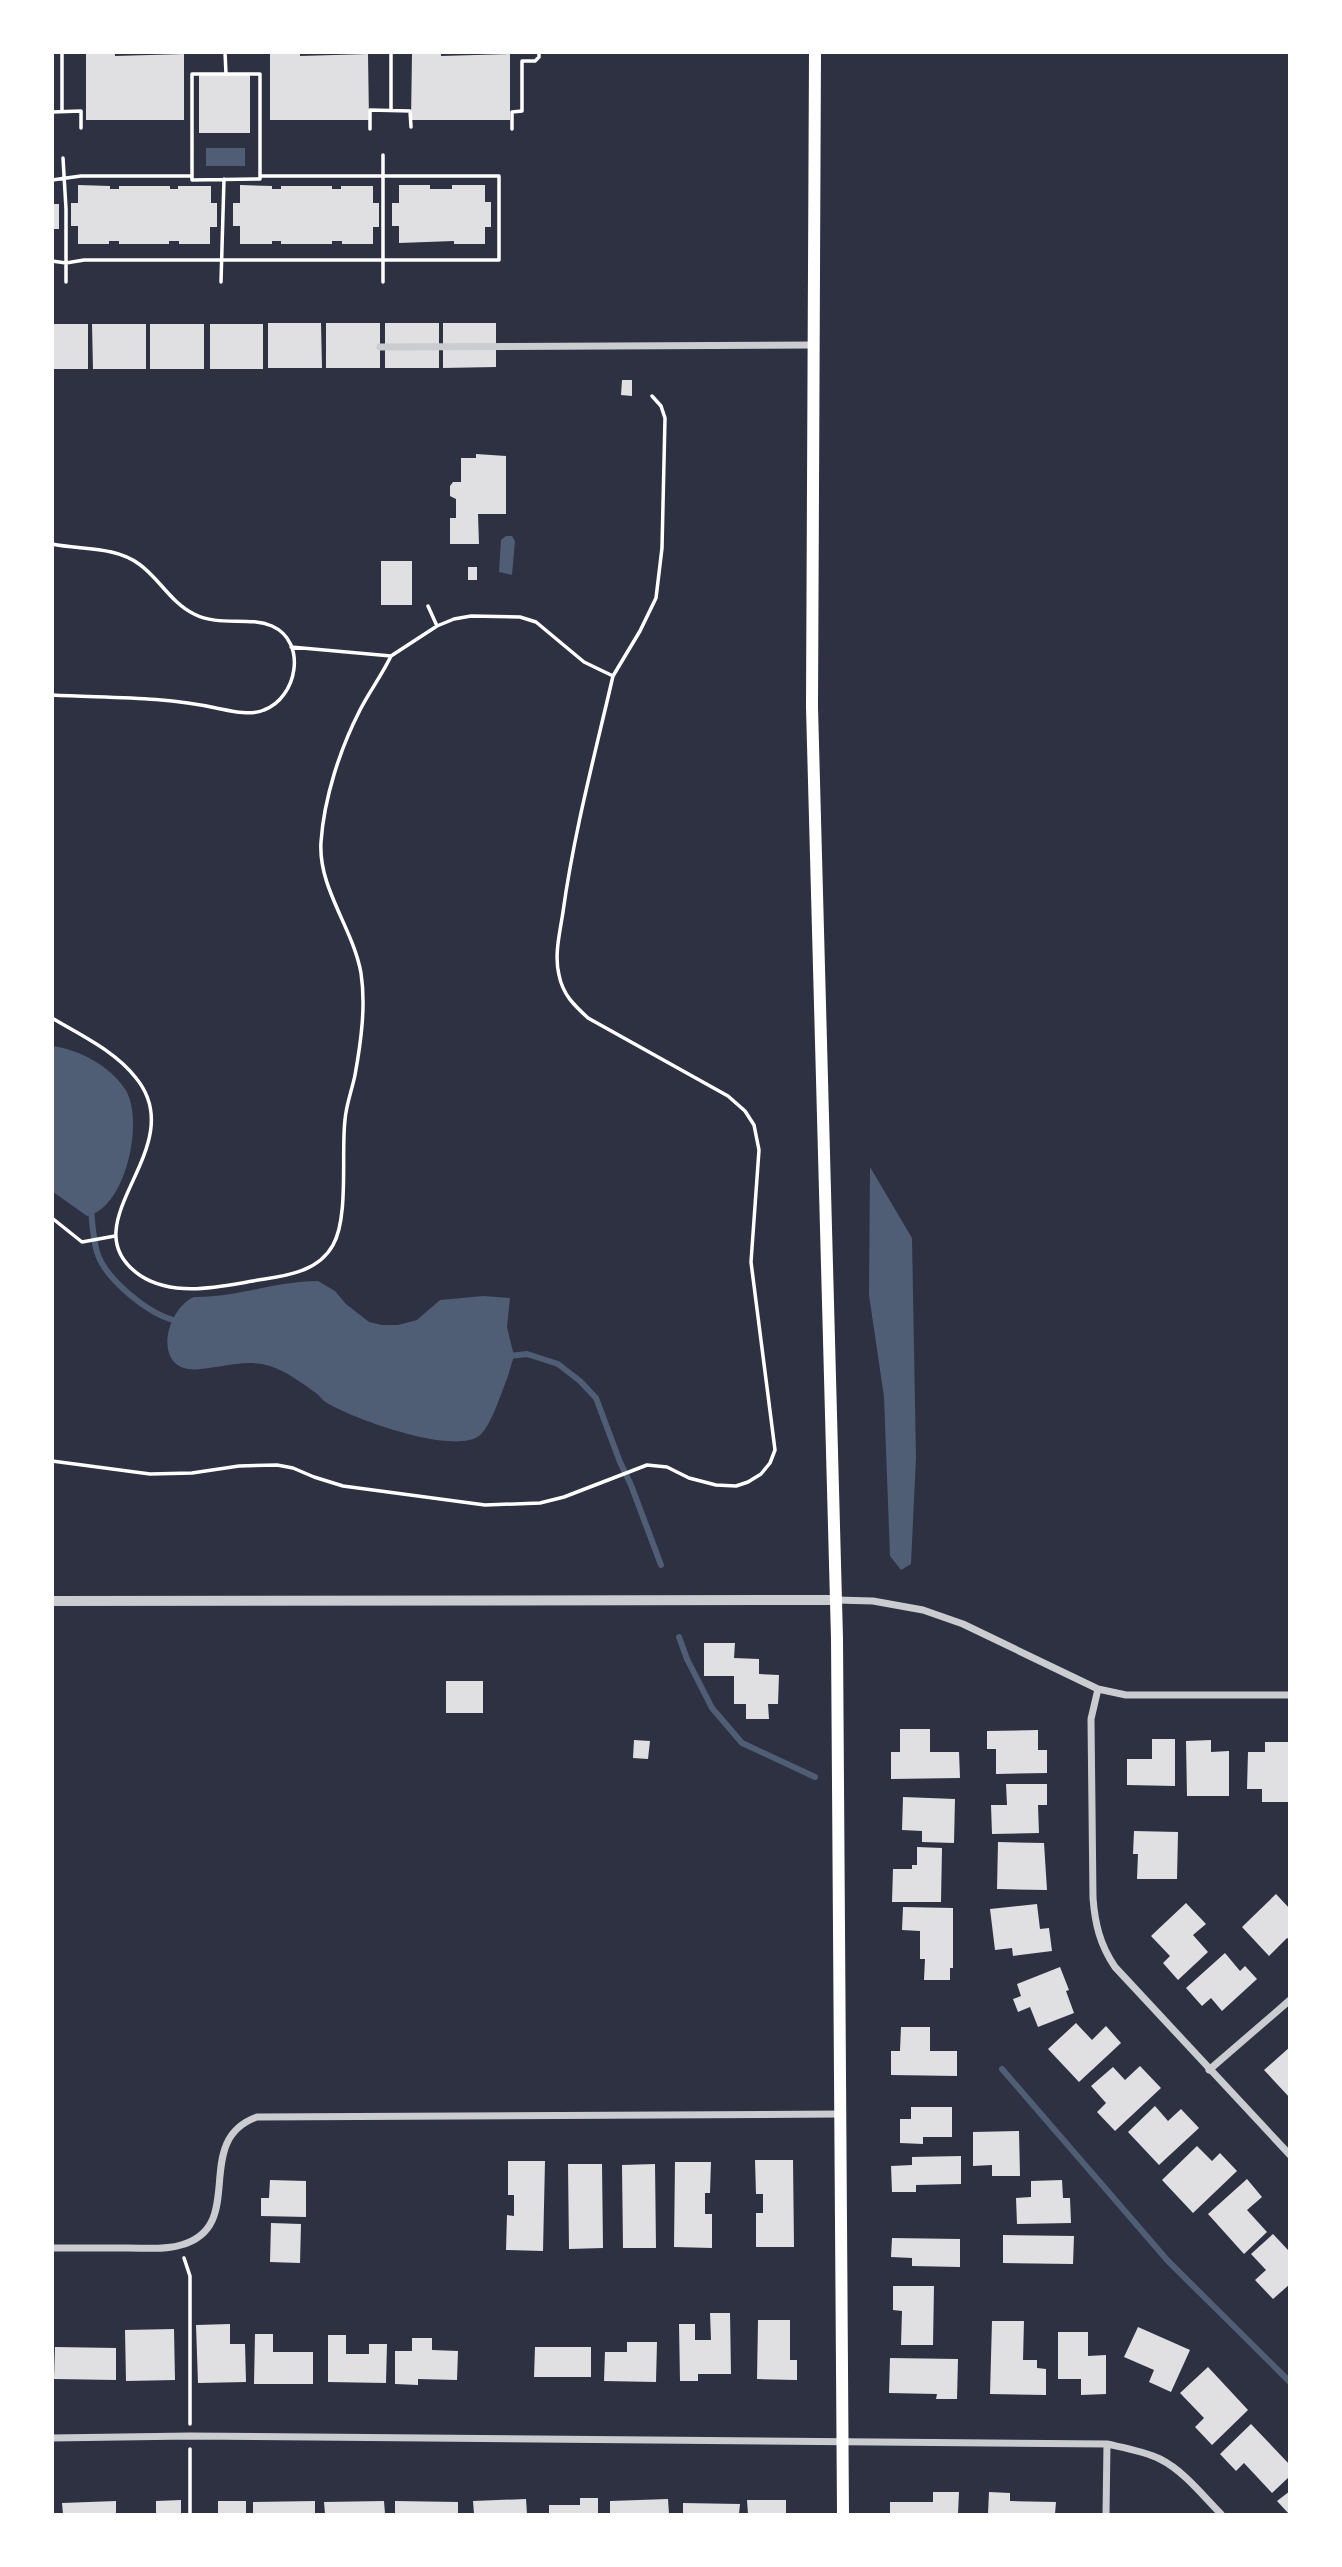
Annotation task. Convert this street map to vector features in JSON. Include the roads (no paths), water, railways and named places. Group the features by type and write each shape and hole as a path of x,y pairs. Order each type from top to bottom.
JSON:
{"main road":[{"path":"815,52 812,707 836,1600 843,2515"}],"street":[{"path":"380,347 814,345"},
{"path":"52,1601 873,1601 923,1610 963,1624 1098,1689 1126,1695 1290,1695"},
{"path":"1098,1689 1091,1719 1093,1898 1100,1940 1115,1967 1290,2155"},
{"path":"1209,2070 1290,2000"},
{"path":"52,2248 156,2248 180,2246 198,2237 214,2215 220,2193 220,2164 226,2140 244,2122 257,2117 841,2115"},
{"path":"52,2438 190,2436 1107,2444 1144,2452 1162,2460 1180,2472 1221,2515"},
{"path":"1106,2515 1107,2444"}],"water":[{"path":"206,148 245,148 245,166 206,166"},
{"path":"512,536 515,541 512,575 499,572 501,540"},
{"path":"53,1046 84,1055 103,1066 119,1081 131,1103 132,1141 121,1181 101,1210 87,1216 53,1192"},
{"path":"870,1167 912,1238 916,1458 911,1564 901,1570 890,1556 884,1397 869,1295"},
{"path":"318,1281 335,1291 346,1304 369,1322 382,1325 398,1325 417,1320 440,1300 483,1296 510,1298 507,1327 514,1356 495,1409 483,1432 466,1441 448,1441 403,1433 340,1410 294,1378 270,1366 247,1363 189,1369 173,1361 167,1342 172,1320 185,1302 194,1297"}],"waterway":[{"path":"91,1208 97,1252 109,1273 142,1304 178,1321"},
{"path":"509,1356 527,1354 558,1364 596,1398 661,1565"},
{"path":"679,1637 712,1708 742,1743 815,1777"},
{"path":"1002,2069 1168,2261 1290,2382"}]}
